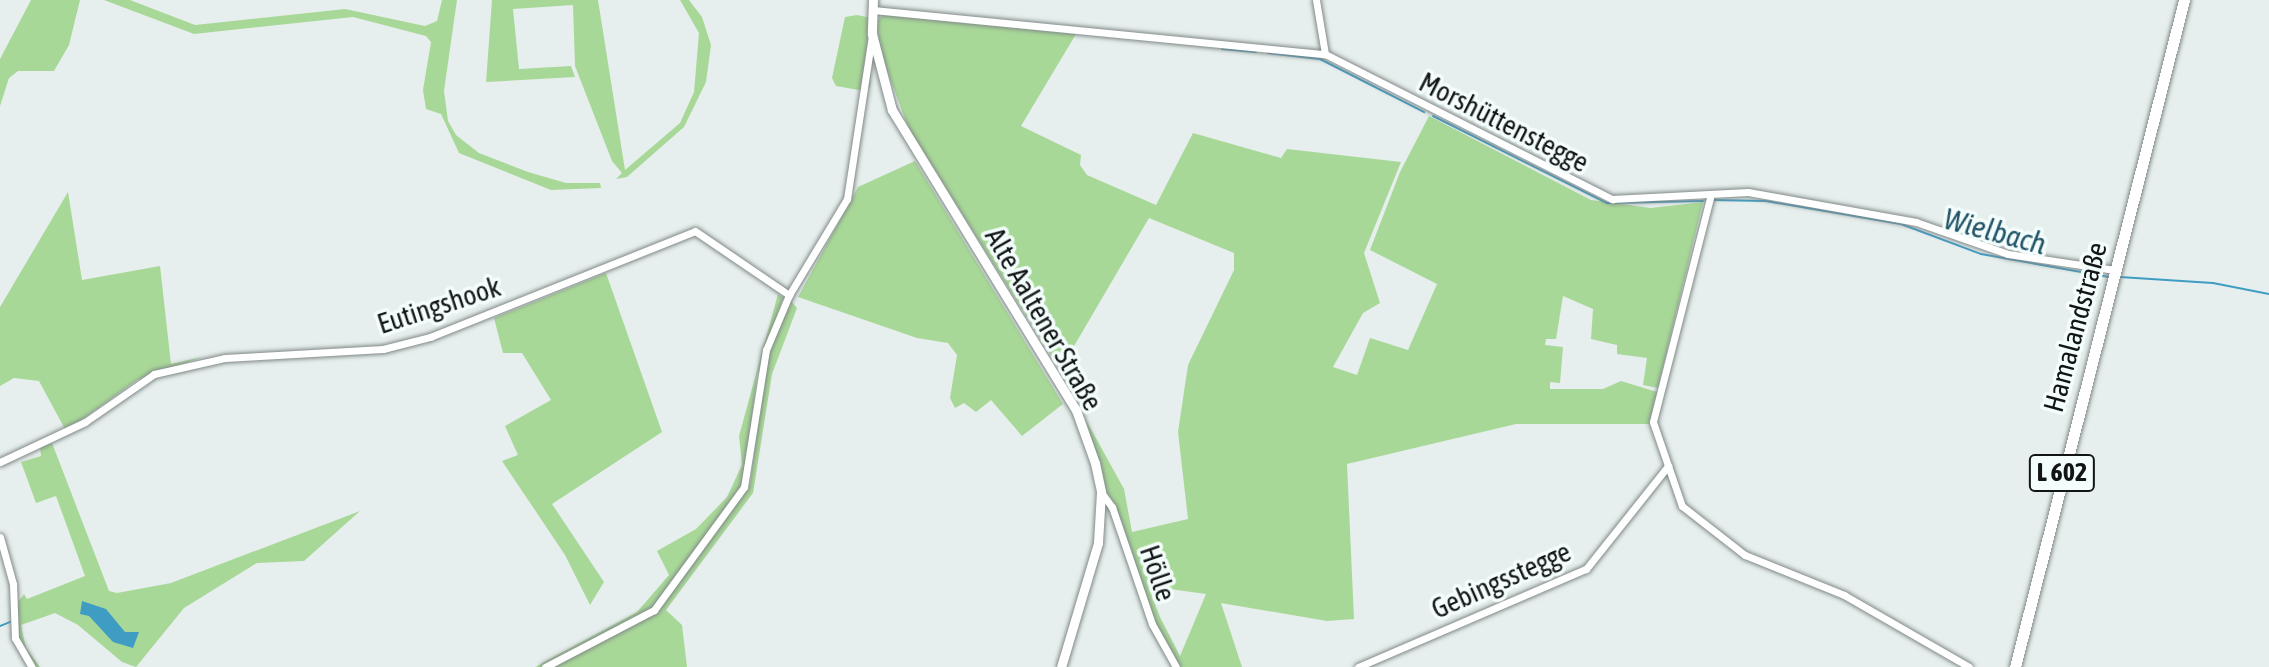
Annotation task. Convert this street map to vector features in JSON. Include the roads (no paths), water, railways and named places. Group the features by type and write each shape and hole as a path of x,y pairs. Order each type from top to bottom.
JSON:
{"main road":[{"name":"Hamalandstraße","path":"2015,667 2184,0"}],"street":[{"path":"1316,0 1325,54"},
{"name":"Morshüttenstegge","path":"873,5 1325,54 1599,195 1627,201 1748,192 1916,222 1986,250 2114,274"},
{"name":"Alte Aaltener Straße","path":"873,5 872,34 892,110 1076,410 1101,492 1096,554 1061,667"},
{"path":"545,667 654,610 744,487 751,468 758,382 789,295 847,199 872,34"},
{"path":"1711,194 1653,422 1682,506 1745,555 1844,595 1969,667"},
{"name":"Eutingshook","path":"0,462 74,428 154,374 225,358 383,349 406,343 695,231 789,295"},
{"name":"Gebingsstegge","path":"1358,667 1586,569 1668,466"},
{"name":"Hölle","path":"1101,492 1112,507 1152,624 1176,667"},
{"path":"0,537 13,584 15,638 32,667"}],"water":[{"path":"82,601 106,609 125,632 139,632 133,648 113,642 89,616 80,614"}],"waterway":[{"name":"Wielbach","path":"1222,49 1256,52"},
{"name":"Wielbach","path":"1268,53 1320,59 1424,112"},
{"name":"Wielbach","path":"1433,116 1607,203 1703,201"},
{"name":"Wielbach","path":"1713,200 1766,201 1901,224 1981,254 2109,277"},
{"name":"Wielbach","path":"2120,277 2213,283 2269,294"},
{"path":"0,626 10,622"}]}
